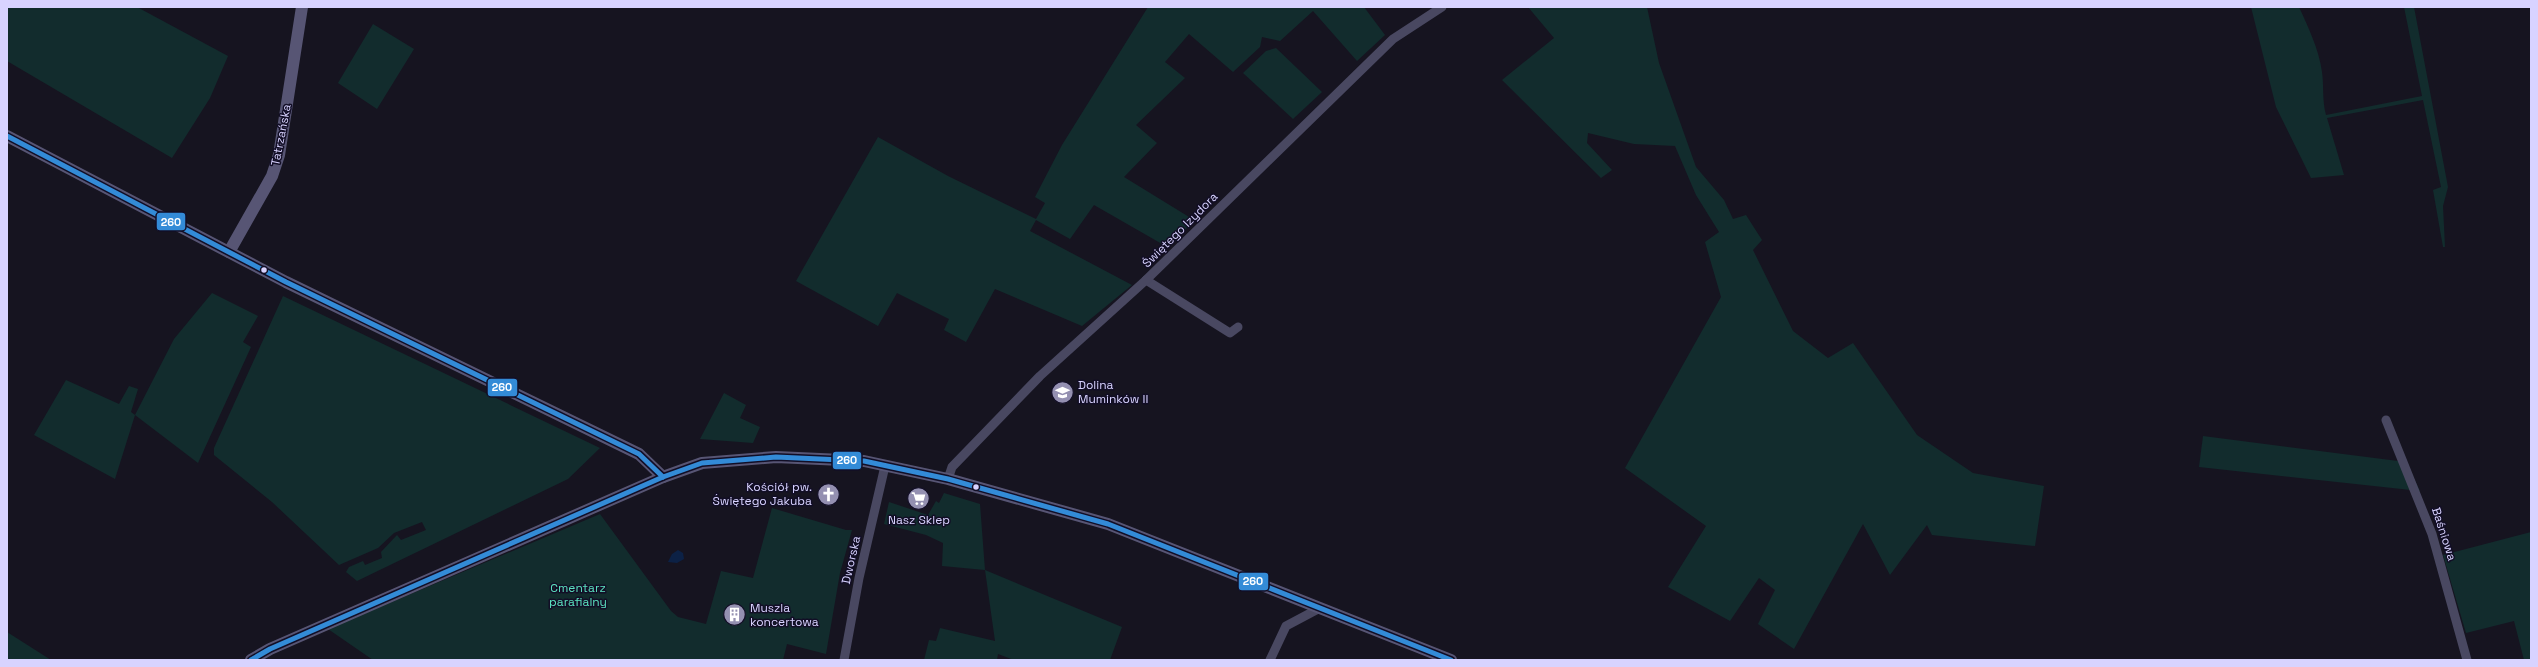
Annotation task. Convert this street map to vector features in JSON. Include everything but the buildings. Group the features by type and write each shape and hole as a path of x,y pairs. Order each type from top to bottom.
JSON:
{"street":[{"name":"Tatrzańska","path":"229,252 272,176 279,155 302,7"},
{"name":"Świętego Izydora","path":"948,479 952,466 1040,376 1146,280 1393,39 1441,7"},
{"path":"7,136 229,252 530,402 640,454 663,476"},
{"path":"1146,280 1230,333 1238,327"},
{"name":"Baśniowa","path":"2386,420 2432,534 2467,660"},
{"path":"252,660 270,649 663,476 702,464 776,457 864,461 948,479 1108,524 1451,660"},
{"name":"Dworska","path":"844,660 859,578 885,466"},
{"path":"1270,660 1286,626 1318,608"}],"green space":[{"path":"7,7 137,7 228,56 210,98 172,158 7,61"},
{"path":"1148,7 1364,7 1385,35 1357,61 1313,11 1280,41 1262,37 1260,47 1233,72 1189,34 1165,62 1185,78 1136,125 1157,143 1124,177 1194,220 1169,248 1094,205 1070,239 1036,220 1030,231 1132,285 1082,326 995,289 966,342 944,330 949,319 897,293 878,326 796,281 878,137 948,176 1036,219 1045,203 1035,197 1062,145"},
{"path":"1528,7 1647,7 1659,63 1696,167 1724,200 1733,219 1746,215 1762,240 1753,250 1793,331 1828,358 1853,343 1917,435 1973,473 2044,486 2035,546 1932,535 1927,525 1890,575 1863,524 1794,649 1758,624 1775,590 1759,578 1730,621 1668,587 1706,526 1625,468 1721,297 1705,242 1719,232 1696,195 1675,146 1634,144 1588,133 1587,143 1612,170 1601,178 1502,80 1554,38"},
{"path":"2251,7 2299,7 2313,38 2321,63 2326,115 2422,96 2404,7 2414,7 2448,187 2443,206 2445,247 2443,247 2433,190 2441,187 2423,100 2327,118 2344,175 2311,178 2276,107"},
{"path":"373,24 414,49 377,109 338,83"},
{"path":"1276,48 1322,92 1293,119 1243,73 1266,51"},
{"path":"212,293 258,316 243,342 251,347 198,463 135,415 174,339"},
{"path":"283,296 600,448 568,479 357,581 346,572 349,567 363,561 365,565 382,558 381,552 397,535 401,540 426,530 422,522 394,533 378,548 339,565 272,502 214,455 214,448"},
{"path":"66,380 119,404 129,386 138,389 131,412 135,415 115,479 34,435"},
{"path":"724,393 746,405 740,418 760,427 753,443 700,439"},
{"path":"2203,436 2406,462 2420,491 2199,467"},
{"path":"944,493 980,504 985,570 942,566 943,543 926,535 884,524 889,502 928,515 936,501 939,503"},
{"name":"Cmentarz parafialny","path":"772,508 846,530 852,530 840,573 826,654 787,644 783,660 373,660 328,629 600,514 671,611 678,617 706,624 721,571 753,578"},
{"path":"2531,532 2531,660 2524,660 2514,621 2466,633 2443,555"},
{"path":"985,570 1122,627 1110,660 1014,660 998,654 997,660 924,660 929,640 936,641 940,628 995,641"},
{"path":"7,632 51,660 7,660"}],"water":[{"path":"678,550 683,553 684,559 677,563 668,562 672,554"}],"transit line":[{"name":"260","path":"7,136 286,282 639,454 663,477"},
{"name":"260","path":"251,660 270,649 663,477 702,463 776,457 864,461 948,479 1108,524 1451,660"}],"place":[{"name":"Dolina Muminków II","path":"1062,392"},
{"name":"Kościół pw. Świętego Jakuba","path":"828,494"},
{"name":"Nasz Sklep","path":"919,499"},
{"name":"Muszla koncertowa","path":"735,615"}]}
